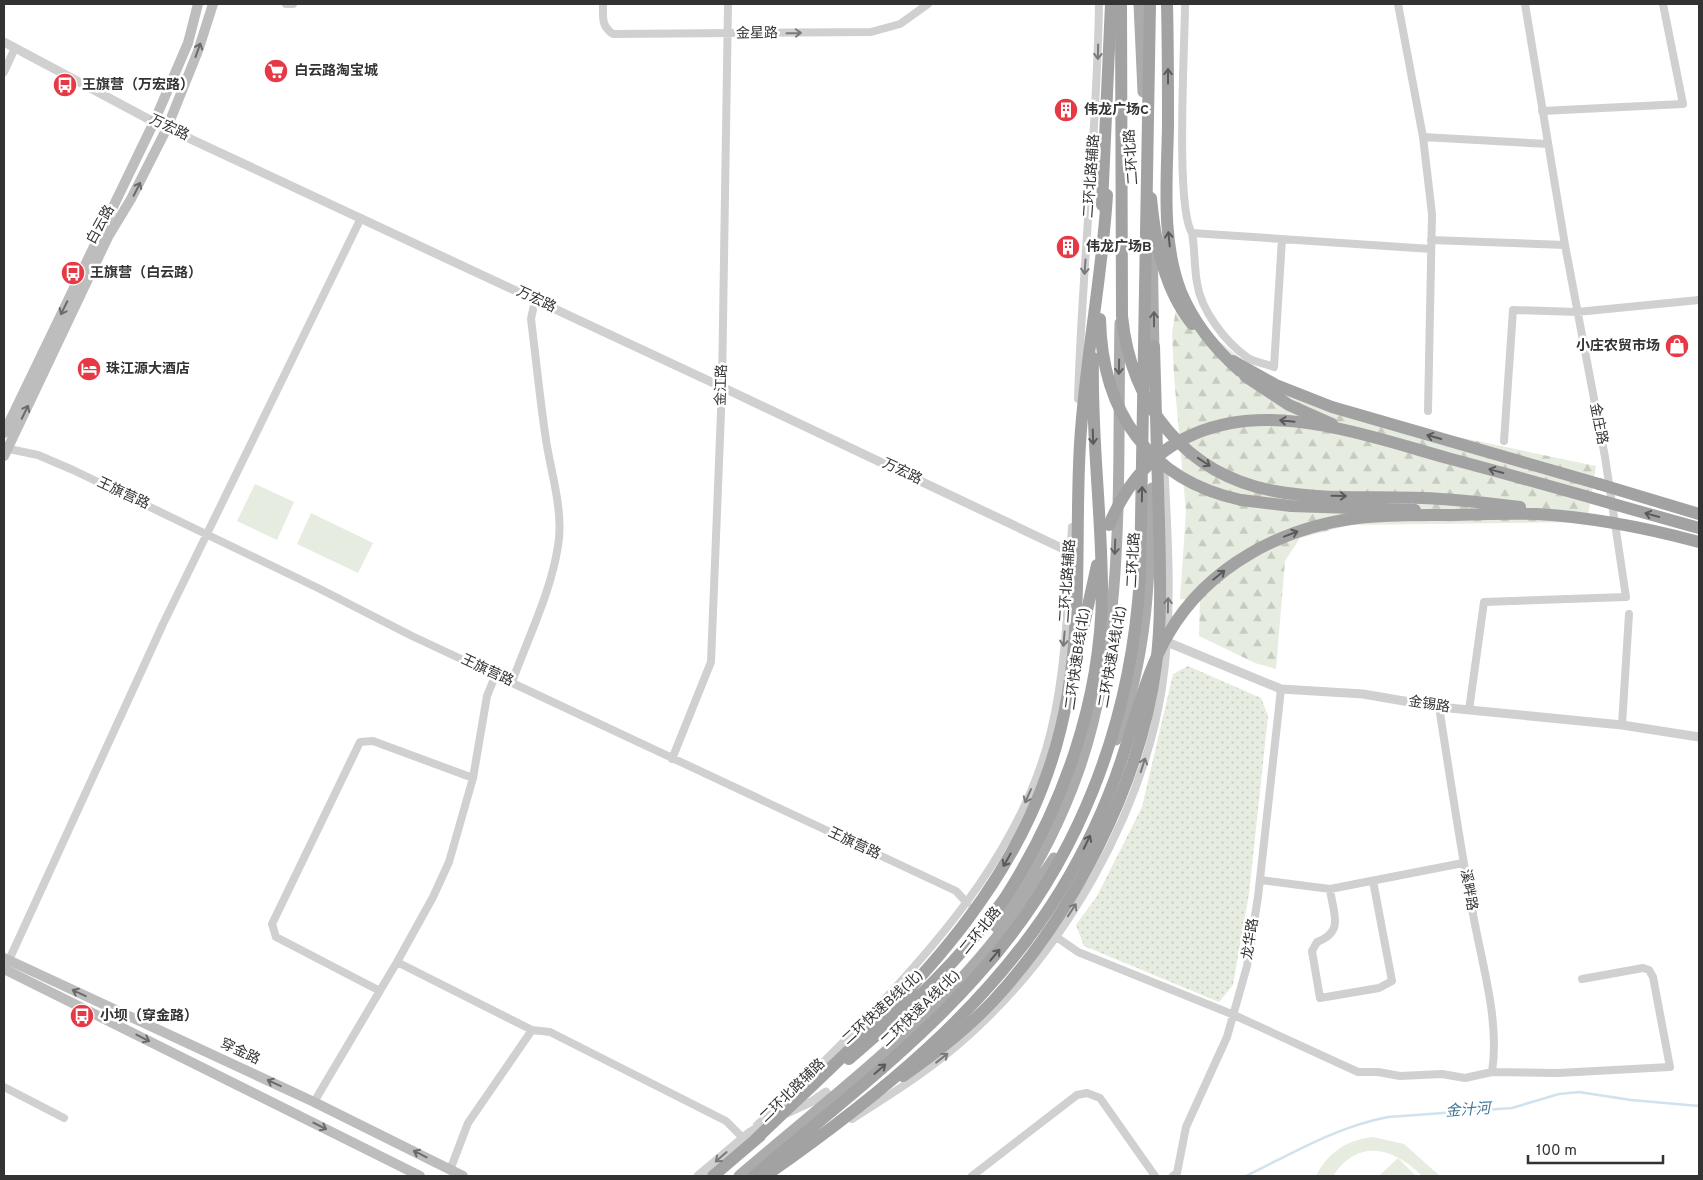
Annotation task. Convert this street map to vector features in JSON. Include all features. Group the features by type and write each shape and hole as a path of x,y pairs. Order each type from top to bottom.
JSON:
{"highway":[{"name":"二环快速B线(北)","path":"713,1176 748,1139 902,1013 942,974 981,931 1005,898 1035,848 1060,794 1074,755 1094,674 1101,602 1093,385 1107,127 1111,4"},
{"path":"1115,4 1100,322 1104,358 1111,390 1123,416 1138,439 1156,459 1186,481 1221,496 1271,505 1524,514 1579,518 1648,530"},
{"path":"1121,4 1120,288 1123,329 1128,353 1139,386 1155,414 1175,438 1198,458 1223,474 1248,484 1276,491 1483,502 1562,514 1648,530 1699,542"},
{"name":"二环快速A线(北)","path":"754,1176 926,1028 1002,948 1037,899 1058,864 1087,806 1110,748 1129,673 1139,587 1150,4"},
{"path":"1167,4 1168,219 1173,264 1186,303 1201,328 1222,354 1258,386 1311,416 1382,441"},
{"path":"1147,154 1156,237 1168,281 1187,317 1214,347 1232,361 1276,385 1332,406 1699,514"},
{"path":"1064,710 1076,618 1081,429 1102,257"},
{"path":"769,1175 933,1054 994,1000 1031,954 1070,895 1102,837 1128,776 1146,717 1156,666 1160,609 1154,346"},
{"path":"748,1139 909,991 964,926 997,878 1030,816 1049,765 1064,710 1094,578 1109,524 1132,481 1153,459 1193,435 1219,426 1244,421 1298,423 1382,441 1699,528"},
{"path":"853,1112 925,1050 972,1004 1009,963 1042,919 1072,871 1101,812 1124,753 1146,680 1160,648 1181,615 1208,585 1237,562 1269,544 1303,530 1332,522 1386,516 1524,514"}],"main road":[{"name":"白云路","path":"4,433 154,122 188,43 198,4"},
{"name":"白云路","path":"5,451 108,237 131,199 167,128 198,51 212,4"},
{"name":"二环北路","path":"739,1176 935,996 989,937 1027,881 1046,846 1069,797 1088,740 1106,651 1115,552 1125,4"},
{"name":"二环北路","path":"728,1176 929,1011 994,941 1054,858 1090,798 1110,754 1134,684 1146,610 1152,497 1153,256 1139,4"},
{"name":"穿金路","path":"5,966 314,1102 463,1176"},
{"path":"5,966 420,1176"}],"street":[{"path":"286,4 293,4"},
{"name":"金星路","path":"603,4 605,29 613,34 871,32 900,24 928,4"},
{"name":"金江路","path":"672,759 711,662 722,387 728,4"},
{"name":"二环北路辅路","path":"698,1176 748,1139 886,998 938,941 968,902 994,862 1020,814 1047,747 1060,676 1070,552 1081,316 1096,109 1099,4"},
{"path":"1147,154 1147,111 1156,4"},
{"path":"1185,4 1184,193 1187,226 1192,233 1197,283 1202,301 1212,318 1231,342 1249,358 1274,366 1282,239"},
{"path":"1398,4 1423,137 1432,214 1428,411"},
{"name":"金庄路","path":"1470,710 1484,602 1626,597 1605,457 1565,245 1525,4"},
{"path":"1542,111 1683,104 1663,4"},
{"name":"万宏路","path":"4,42 154,122 1070,552"},
{"path":"4,72 15,48"},
{"path":"1423,137 1548,144"},
{"path":"5,966 159,632 208,535 361,218"},
{"path":"1192,233 1431,249"},
{"path":"1431,240 1565,245"},
{"path":"512,682 542,603 558,545 559,526 531,319 535,300"},
{"path":"1504,442 1514,310 1577,312 1699,300"},
{"path":"769,1175 804,1149 911,1081 949,1052 1010,994 1055,936 1102,861 1134,790 1157,714 1167,642 1166,509 1154,346"},
{"name":"王旗营路","path":"5,451 38,455 208,535 495,676 512,682 672,759 956,891 968,902"},
{"path":"1622,725 1629,614"},
{"name":"金锡路","path":"1167,642 1281,689 1363,694 1439,707 1622,725 1699,737"},
{"path":"314,1102 397,962 433,897 449,862 473,778 487,696 495,676"},
{"name":"龙华路","path":"1173,1176 1176,1173 1186,1127 1227,1037 1247,966 1260,880 1281,689"},
{"name":"溪畔路","path":"1439,707 1463,863 1493,1027 1495,1056 1492,1072"},
{"path":"380,991 276,936 272,924 360,742 374,741 473,778"},
{"path":"1260,880 1330,889 1463,863"},
{"path":"1330,889 1335,922 1334,931 1328,938 1314,944 1312,951 1320,998 1379,988 1392,981 1373,880"},
{"path":"1055,936 1078,952 1234,1015 1358,1072 1378,1072 1400,1076 1442,1074 1465,1078 1492,1072 1558,1073 1670,1067 1653,977 1649,970 1643,968 1582,979"},
{"path":"397,962 532,1030 550,1032 726,1121 748,1139 768,1121 828,1095"},
{"path":"450,1170 468,1123 532,1030"},
{"path":"4,1087 64,1118"},
{"path":"972,1176 1077,1095 1087,1093 1100,1098 1156,1176"},
{"path":"769,1175 794,1150 828,1095"}],"green space":[{"path":"1178,297 1219,341 1266,379 1338,412 1596,466 1587,522 1350,525 1300,538 1285,561 1276,669 1255,663 1199,636 1200,601 1180,599 1186,512 1172,333"},
{"path":"255,484 294,502 277,540 237,521"},
{"path":"311,513 373,543 358,573 297,544"},
{"path":"1188,666 1261,698 1268,716 1249,894 1233,985 1219,1002 1084,946 1076,925 1097,896 1142,807 1173,674"},
{"path":"1373,1137 1404,1144 1440,1176 1422,1176 1411,1166 1389,1153 1365,1151 1343,1164 1333,1176 1316,1176 1326,1160 1339,1149 1355,1141"},
{"path":"1398,1158 1416,1176 1379,1176"}],"waterway":[{"name":"金汁河","path":"1246,1176 1333,1134 1369,1121 1388,1117 1512,1108 1559,1094 1579,1092 1631,1100 1699,1106"}],"place":[{"name":"白云路淘宝城","path":"276,71"},
{"name":"王旗营（万宏路）","path":"65,85"},
{"name":"伟龙广场C","path":"1066,110"},
{"name":"伟龙广场B","path":"1068,247"},
{"name":"王旗营（白云路）","path":"73,273"},
{"name":"小庄农贸市场","path":"1677,346"},
{"name":"珠江源大酒店","path":"89,369"},
{"name":"小坝（穿金路）","path":"82,1016"}]}
